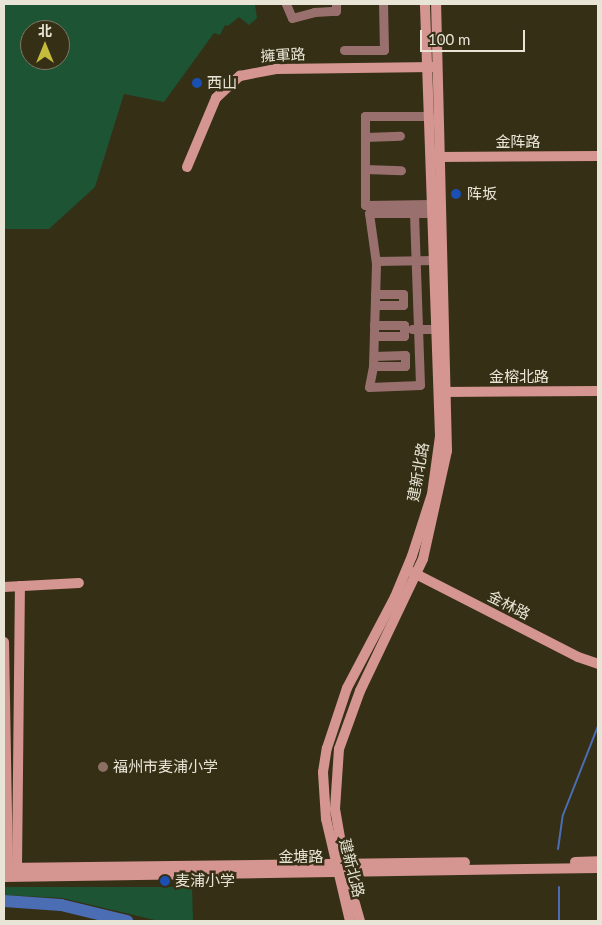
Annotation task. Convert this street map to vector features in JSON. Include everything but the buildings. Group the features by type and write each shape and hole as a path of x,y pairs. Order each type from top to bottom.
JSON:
{"main road":[{"name":"建新北路","path":"360,921 340,867 335,809 340,743 360,691 417,574 439,495 447,451 439,158 425,4"},
{"name":"建新北路","path":"350,921 340,867 324,801 326,748 347,688 407,569 435,479 440,436 444,392 436,329 429,116 436,4"},
{"name":"擁軍路","path":"187,167 216,98 240,76 277,69 432,67"},
{"name":"金阵路","path":"439,158 598,156"},
{"name":"金榕北路","path":"444,392 598,391"},
{"name":"金林路","path":"407,569 578,657 598,664"},
{"path":"4,587 79,583"},
{"path":"8,870 20,586"},
{"path":"4,642 8,870"},
{"name":"金塘路","path":"8,870 340,867 598,861"},
{"name":"金塘路","path":"8,870 340,867 598,868"}],"street":[{"path":"286,4 292,18 314,12 336,11 336,4"},
{"path":"344,50 384,50 383,4"},
{"path":"429,116 365,116 366,205 432,209"},
{"path":"365,137 400,136"},
{"path":"365,169 401,170"},
{"path":"414,213 420,385 369,387 374,356 376,261 368,213 414,213 432,209"},
{"path":"376,261 434,260"},
{"path":"375,294 403,294 403,305 375,305"},
{"path":"374,325 404,325 404,336 374,336"},
{"path":"404,329 436,329"},
{"path":"373,366 405,366 405,355 374,356"}],"green space":[{"path":"4,4 255,4 257,18 249,25 239,17 228,26 225,25 220,35 214,33 164,102 124,94 95,187 49,229 4,229"},
{"path":"4,887 192,887 193,921 159,921 62,898 4,895"}],"waterway":[{"path":"558,849 563,815 598,726"},
{"path":"559,887 559,921"},
{"path":"4,901 61,905 127,921"}],"place":[{"name":"西山","path":"197,83"},
{"name":"阵坂","path":"456,194"},
{"name":"福州市麦浦小学","path":"103,767"},
{"name":"麦浦小学","path":"165,881"}]}
